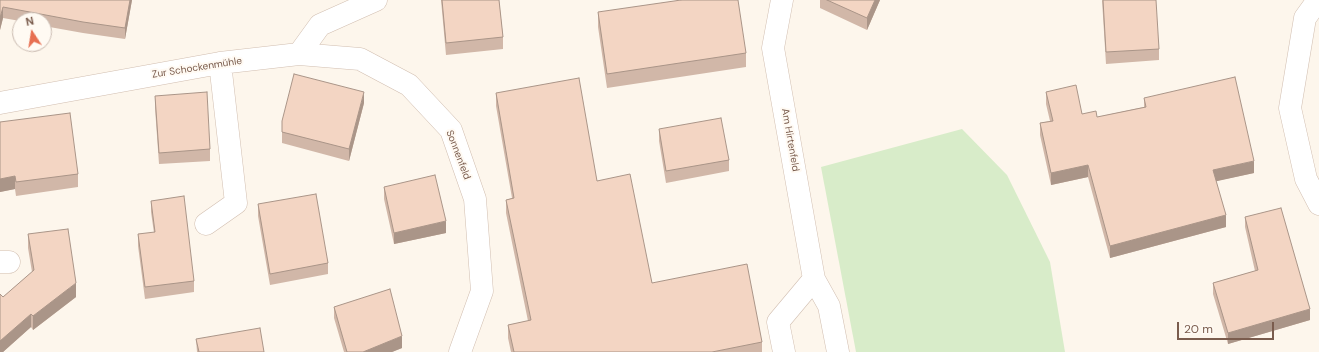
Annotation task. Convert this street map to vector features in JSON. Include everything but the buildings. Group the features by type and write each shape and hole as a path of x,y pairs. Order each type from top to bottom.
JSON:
{"street":[{"path":"299,54 320,26 376,0"},
{"name":"Am Hirtenfeld","path":"780,0 773,48 814,279 829,306 838,352"},
{"path":"1318,0 1305,18 1290,108 1306,179 1319,204"},
{"name":"Zur Schockenmühle","path":"0,103 220,63 299,54"},
{"name":"Sonnenfeld","path":"299,54 360,59 409,85 451,130 475,199 482,290 460,352"},
{"path":"206,224 236,204 220,63"},
{"path":"784,352 778,322 814,279"}],"green space":[{"path":"962,129 1007,175 1050,262 1065,352 856,352 821,167"}]}
